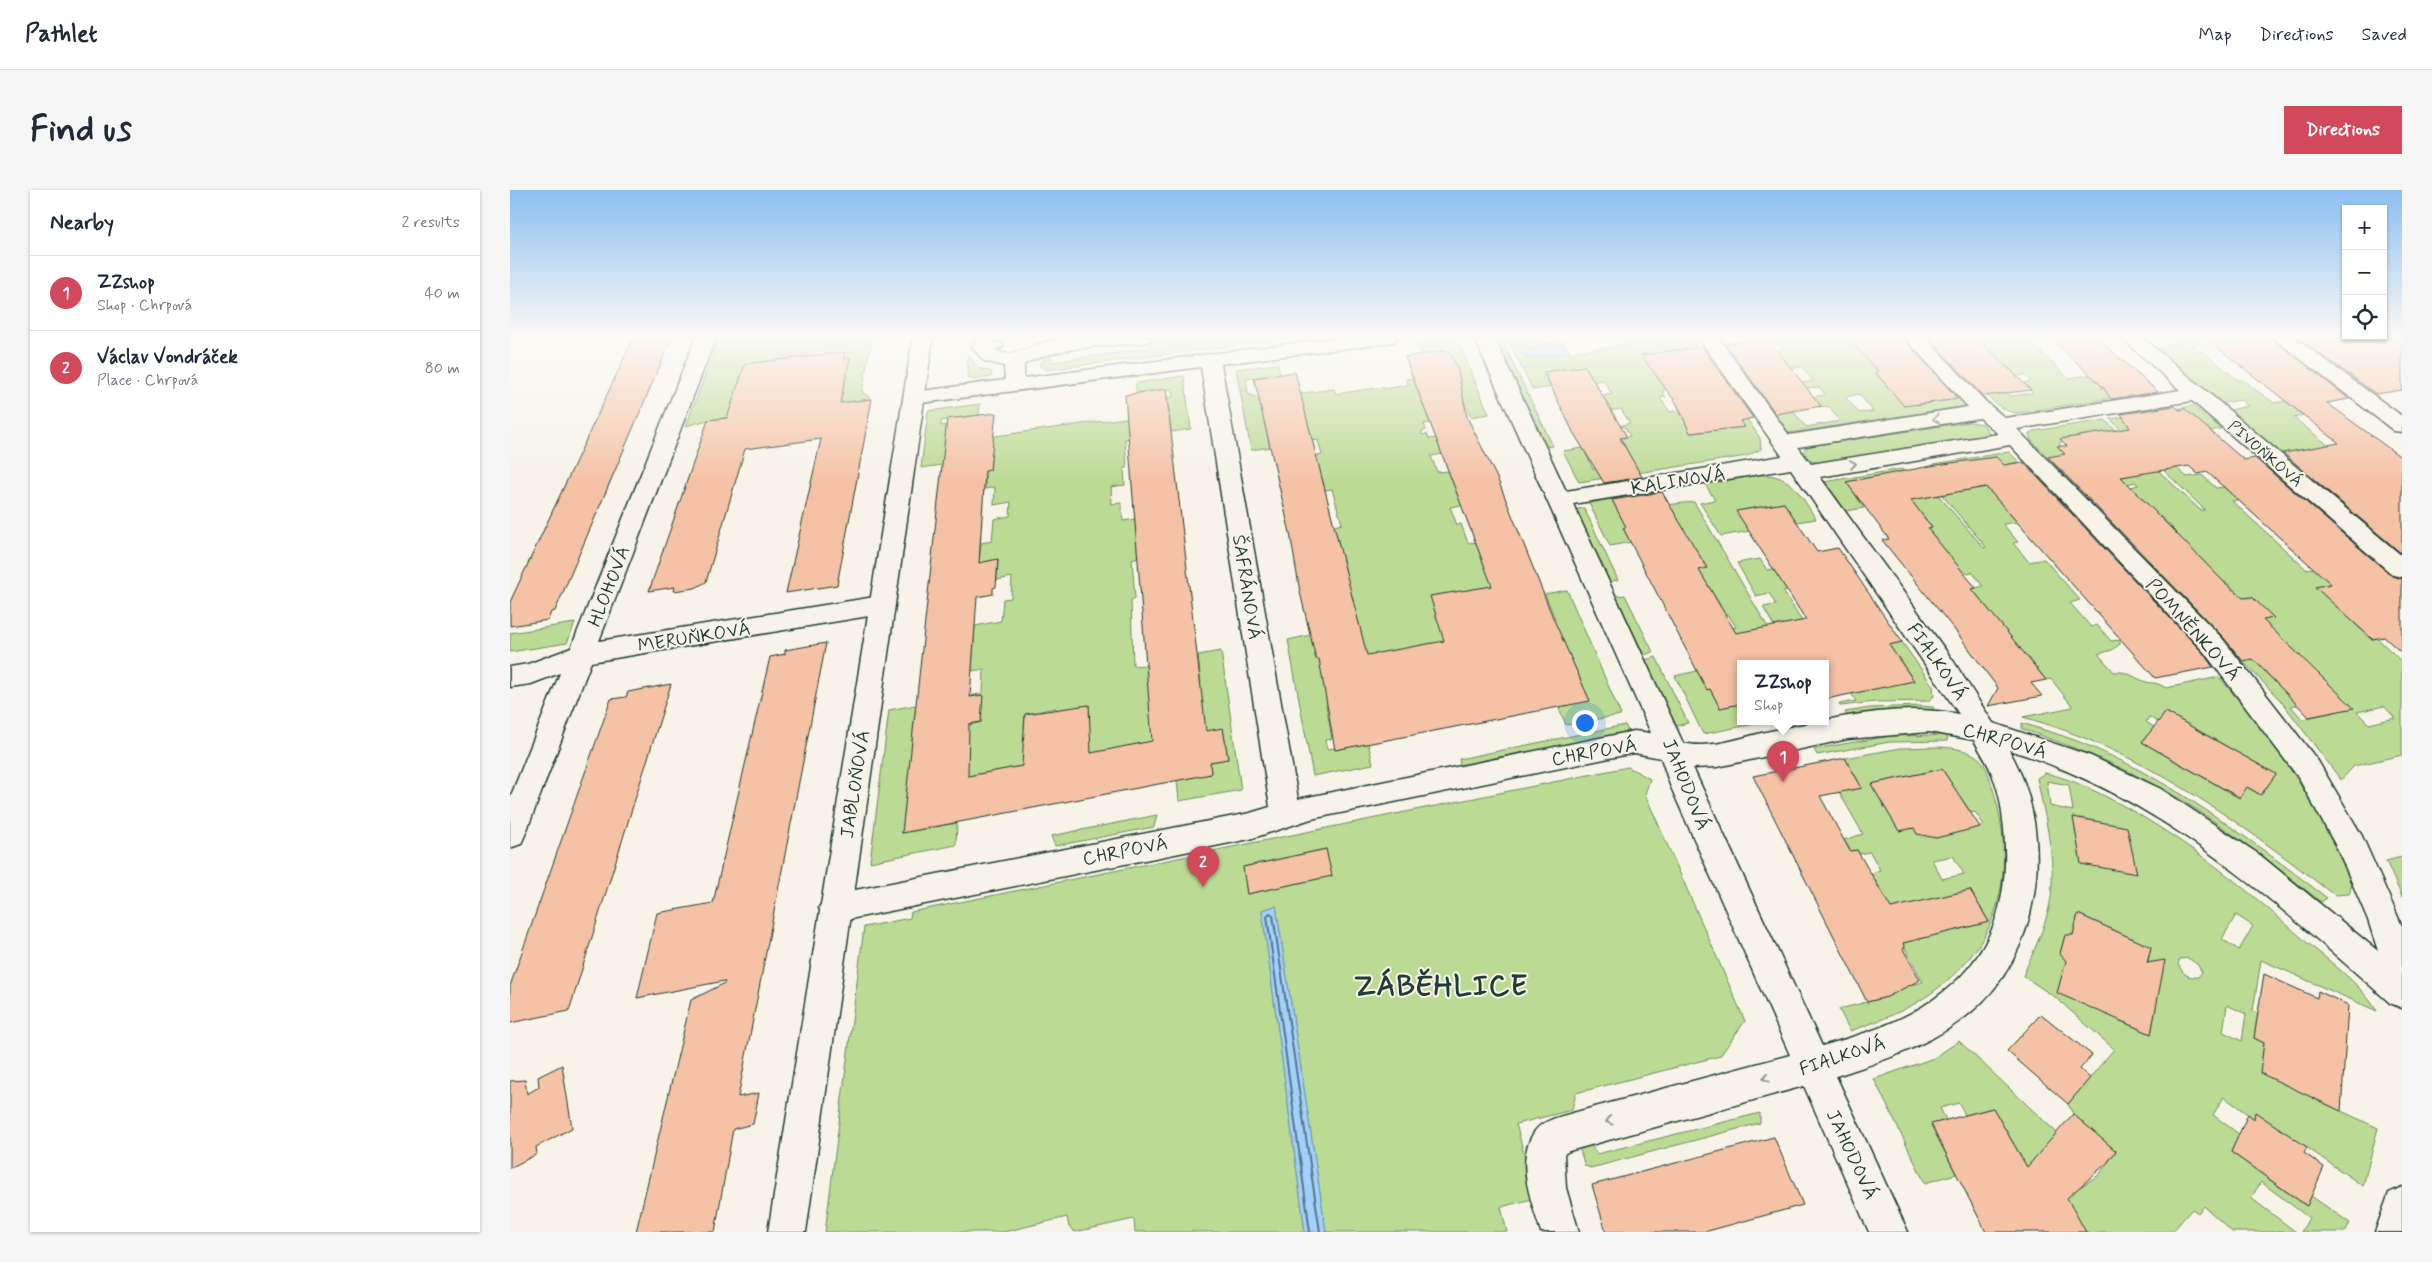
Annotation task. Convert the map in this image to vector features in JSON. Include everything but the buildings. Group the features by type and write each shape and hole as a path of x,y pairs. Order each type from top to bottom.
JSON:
{"street":[{"name":"HLOHOVÁ","path":"510,836 687,386"},
{"name":"JABLOŇOVÁ","path":"788,1232 835,908 916,386"},
{"path":"914,398 1014,386"},
{"name":"ŠAFRÁNOVÁ","path":"1214,386 1286,814"},
{"name":"JAHODOVÁ","path":"1507,386 1673,750 1685,785 1889,1232"},
{"name":"FIALKOVÁ","path":"1560,1232 1543,1157 1548,1143 1560,1135 1580,1129 1813,1066 1876,1046 1918,1028 1948,1010 1975,986 1995,963 2013,919 2022,872 2020,829 2009,780 1972,709 1743,386"},
{"name":"POMNĚNKOVÁ","path":"1961,386 2214,645 2308,769 2351,845 2384,920 2402,972"},
{"name":"PIVOŇKOVÁ","path":"2186,386 2402,569"},
{"path":"2348,386 2402,426"},
{"name":"KALINOVÁ","path":"1560,499 1795,458 2196,394"},
{"name":"KALINOVÁ","path":"1795,458 1999,425"},
{"name":"MERUŇKOVÁ","path":"510,677 531,674 582,654 881,605"},
{"name":"CHRPOVÁ","path":"835,908 1250,826 1321,805 1634,742 1649,742 1698,757 1878,722 1932,721 1984,732 2064,758 2149,797 2204,832 2257,872 2402,992"},
{"path":"2394,1232 2402,1206"}],"green space":[{"path":"701,386 863,386 862,392 872,399 708,420 686,426"},
{"path":"1136,386 1185,386 1191,429 1171,432 1170,424 1140,429 1140,436 1125,439 1127,468 1124,468 1125,485 1111,487 1112,504 1121,503 1123,521 1135,519 1138,557 1132,559 1135,598 1131,600 1133,666 1146,665 1180,687 1201,683 1198,655 1221,651 1241,790 1179,801 1177,780 1211,774 1210,762 1228,759 1223,729 946,780 909,772 902,833 957,823 956,845 870,862 889,710 916,705 912,741 981,722 970,697 983,693 984,669 972,671 975,626 1001,621 1003,599 1011,598 1012,577 997,580 998,560 979,563 981,543 992,541 994,519 1010,516 1011,502 994,505 995,487 985,489 985,471 990,470 991,458 921,468 928,411 980,404 979,415 941,421 941,426 947,425 945,443 1169,412 1167,398 1173,397 1172,389 1136,393","holes":["1089,705 1090,716 1061,721 1061,710","1056,708 1057,722 1024,728 1025,714"]},
{"path":"1239,386 1247,386 1248,394 1261,399 1334,389 1336,394 1383,387 1384,389 1404,386 1477,386 1489,414 1471,417 1463,399 1431,423 1424,424 1426,430 1421,432 1422,435 1427,434 1429,439 1437,438 1443,454 1431,456 1437,472 1449,471 1462,505 1450,507 1457,525 1461,524 1468,543 1476,542 1537,623 1555,619 1545,594 1567,590 1621,715 1566,725 1558,706 1589,700 1573,663 1341,702 1326,705 1332,739 1325,740 1327,749 1334,748 1335,750 1368,743 1373,764 1313,776 1288,640 1311,635 1316,659 1365,650 1334,526 1342,524 1332,489 1325,490 1316,456 1322,455 1318,440 1251,450"},
{"path":"1514,386 1524,386 1553,446 1544,447"},
{"path":"1531,386 1551,387 1533,390"},
{"path":"1607,386 1664,386 1666,390 1662,391 1666,397 1660,398 1670,412 1679,410 1691,433 1744,427 1734,412 1736,403 1760,438 1761,449 1747,456 1579,482 1563,451 1583,448 1593,469 1632,460 1621,438 1630,436 1625,427 1619,426 1630,423 1621,409 1606,411 1602,396 1612,394"},
{"path":"1805,386 1901,386 1917,405 1949,400 1931,386 1948,386 1967,406 1789,433 1768,404 1785,401 1806,427 1840,421 1828,406 1818,407 1811,397 1826,395 1819,387 1807,388","holes":["1859,394 1872,412 1859,413 1845,397"]},
{"path":"1979,386 2001,386 2011,396 2033,393 2026,386 2102,386 2103,387 2101,388 2116,386 2151,386 2157,391 2017,413 1996,404"},
{"path":"2201,386 2250,386 2274,403 2285,401 2303,415 2294,418 2364,474 2360,486 2327,492 2316,482 2344,477 2307,449 2281,453 2230,410 2248,406 2241,400 2222,403"},
{"path":"2193,406 2221,429 2204,432 2174,466 2187,477 2202,475 2216,488 2224,487 2238,500 2232,501 2306,569 2373,561 2354,623 2371,639 2377,638 2402,662 2402,755 2354,766 2341,780 2281,701 2213,631 2236,626 2252,607 2226,582 2222,583 2212,615 2201,618 2148,563 2195,554 2171,529 2173,528 2135,494 2138,493 2131,487 2138,485 2135,482 2128,484 2121,477 2131,475 2062,440 2058,447 2082,472 2065,475 2031,440 2029,434 2034,431 2105,420 2200,510 2205,510 2110,419","holes":["2264,671 2305,687 2284,691","2324,699 2335,712 2302,719 2291,706","2384,706 2395,718 2369,724 2357,712"]},
{"path":"1969,422 1983,424 1990,434 1989,436 1819,463 1809,460 1803,453 1806,448 1811,446"},
{"path":"2009,452 2019,462 2004,465 1996,457 1965,462 1978,488 1986,487 2017,522 2003,524 2018,542 2013,543 2029,562 2044,559 2080,600 2070,603 2091,627 2097,625 2111,641 2121,640 2120,644 2112,650 2098,654 2114,672 2127,673 2142,681 2158,684 2166,688 2219,677 2271,741 2315,809 2350,881 2349,894 2336,895 2330,892 2259,838 2185,789 2146,767 2066,731 2023,717 2073,707 2051,679 2046,680 2029,658 2025,659 2010,636 1972,589 1983,586 1972,572 1961,574 1934,536 1919,538 1914,531 1932,527 1924,517 1908,519 1879,476 1847,482 1864,508 1846,511 1824,482 1902,469 1925,497 1938,495 1984,548 1986,547 1941,494 1958,491 1934,464","holes":["2166,712 2272,772 2274,777 2260,795 2247,787 2239,798 2142,742 2154,727 2146,722 2149,717 2158,722"]},
{"path":"1760,475 1780,478 1788,482 1800,494 1816,519 1797,522 1784,503 1743,510 1755,530 1721,536 1700,503 1715,500 1705,484"},
{"path":"1657,491 1665,505 1694,502 1787,660 1744,660 1737,648 1732,628 1736,627 1728,614 1720,616 1720,605 1706,582 1701,583 1626,527 1623,528 1631,542 1610,546 1589,503"},
{"path":"1584,508 1618,580 1608,582 1574,510"},
{"path":"1760,559 1767,570 1774,569 1787,590 1783,591 1810,634 1914,681 1898,657 1889,659 1881,646 1902,642 1933,686 1934,696 1928,701 1875,702 1840,706 1839,704 1856,701 1843,680 1829,683 1829,660 1812,660 1784,624 1774,626 1763,607 1776,605 1769,593 1756,596 1737,563"},
{"path":"1625,595 1653,652 1644,655 1615,596"},
{"path":"575,623 567,643 510,652 510,633"},
{"path":"1656,657 1688,723 1676,726 1645,660"},
{"path":"1697,671 1707,689 1710,689 1720,708 1737,705 1737,725 1749,725 1703,734 1675,676"},
{"path":"1933,707 1936,714 1848,718 1845,712 1870,708"},
{"path":"2022,723 2077,741 2111,756 2176,791 2268,853 2327,898 2321,902 2236,837 2164,790 2104,760 2022,729"},
{"path":"1625,725 1629,732 1460,765 1459,759"},
{"path":"1948,735 1947,741 1890,742 1817,755 1814,749 1890,736"},
{"path":"1930,747 1959,749 1976,756 1985,767 1993,789 2002,832 2004,854 2003,876 1993,918 1984,938 1958,971 1931,994 1916,1003 1885,1018 1850,1031 1839,1009 1887,997 1906,986 1923,982 1879,899 1885,897 1871,873 1880,870 1870,852 1859,854 1857,850 1851,851 1844,840 1863,834 1839,792 1844,785 1859,782 1845,758 1901,748","holes":["1942,769 1971,813 1975,812 1984,825 1961,831 1952,819 1899,831 1871,784","1953,856 1964,874 1942,879 1932,860","1970,890 1989,922 1951,931 1932,899"]},
{"path":"1628,767 1650,779 1645,794 1745,1021 1720,1056 1576,1093 1572,1110 1516,1124 1536,1198 1501,1207 1507,1232 1326,1232 1276,906 1262,910 1305,1232 1135,1232 1134,1219 1075,1232 1069,1227 1067,1217 1004,1232 825,1232 864,927 910,918 911,912","holes":["1326,849 1331,876 1247,894 1243,867"]},
{"path":"2045,773 2075,782 2122,805 2171,835 2217,867 2334,964 2362,991 2377,1011 2261,960 2253,1011 2258,1013 2254,1038 2264,1043 2261,1067 2311,1091 2311,1097 2378,1128 2363,1186 2271,1123 2268,1129 2224,1097 2213,1115 2239,1134 2231,1152 2306,1206 2311,1196 2350,1223 2345,1232 2301,1232 2309,1218 2261,1182 2251,1198 2296,1232 2232,1232 2204,1206 2198,1213 2192,1209 2172,1232 2086,1232 2030,1172 1993,1108 1965,1115 1959,1103 1940,1108 1946,1120 1931,1125 1956,1174 1925,1183 1874,1079 1934,1058 1959,1041 2057,1133 2080,1187 2099,1175 2116,1151 2073,1114 2068,1104 2114,1049 2055,997 2023,976 2046,920 2052,885 2050,845 2037,778","holes":["2047,781 2069,785 2073,811 2050,806","2078,914 2151,947 2140,1000 2156,1007 2151,1034 2120,1021 2060,953 2065,936 2073,935","2236,915 2253,926 2239,950 2222,939","2188,958 2197,964 2202,972 2198,977 2186,975 2178,964 2180,959","2227,1005 2246,1014 2242,1041 2223,1032"]},
{"path":"1157,815 1154,827 1055,846 1051,836"},
{"path":"2402,857 2402,897 2386,861"},
{"path":"1760,1113 1760,1123 1591,1168 1585,1166 1578,1144 1591,1145 1597,1154"}],"water":[{"path":"1276,906 1326,1232 1305,1232 1262,910"}],"place":[{"name":"ZZshop","path":"1783,782"},
{"name":"Václav Vondráček","path":"1203,887"}],"district":[{"name":"ZÁBĚHLICE","path":"1441,985"}]}
